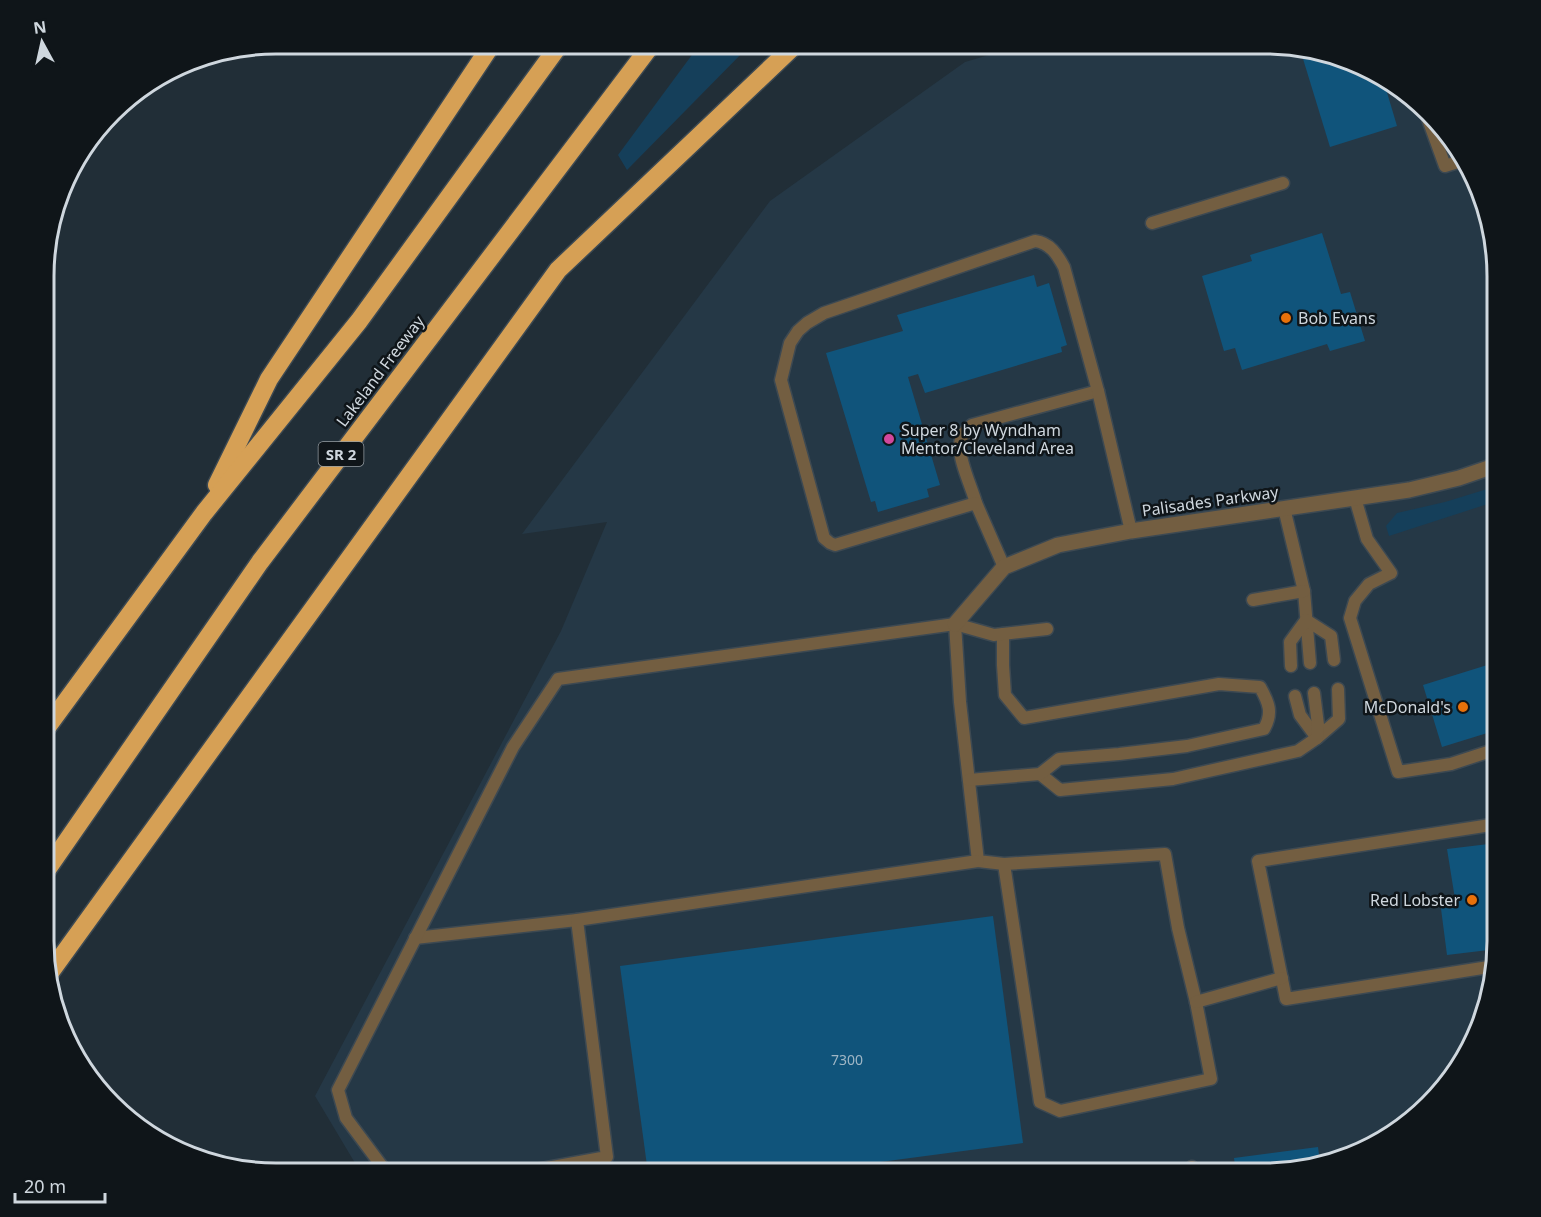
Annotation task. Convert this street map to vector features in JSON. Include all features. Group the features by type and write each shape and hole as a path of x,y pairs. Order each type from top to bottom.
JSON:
{"highway":[{"path":"204,513 269,379 485,54"},
{"path":"54,718 204,513 359,321 553,54"},
{"name":"Lakeland Freeway","path":"54,860 260,562 644,54"},
{"path":"55,965 558,270 785,54"}],"street":[{"name":"Palisades Parkway","path":"955,624 1004,567 1058,545 1131,531 1409,490 1487,468"}],"lane":[{"path":"1432,130 1445,166 1456,163"},
{"path":"1152,223 1283,183"},
{"path":"976,503 835,545 824,538 781,380 790,343 807,322 824,313 1035,241 1044,242 1058,255 1064,267 1098,392 1131,531"},
{"path":"1004,567 976,503 962,458 960,444 964,431 972,425 1098,392"},
{"path":"1355,498 1367,539 1391,573 1369,584 1355,601 1350,618 1398,772 1451,764 1487,752"},
{"path":"1284,508 1304,591 1310,663"},
{"path":"1253,600 1304,591"},
{"path":"1306,620 1330,636 1334,660"},
{"path":"1291,666 1290,642 1306,620"},
{"path":"955,624 960,702 978,861"},
{"path":"380,1163 346,1118 338,1090 513,747 558,679 955,624 994,635 1047,629"},
{"path":"969,780 1040,774 1059,759 1187,746 1264,729 1269,719 1268,702 1260,687 1219,684 1024,718 1005,694 1003,634"},
{"path":"1040,774 1060,790 1173,779 1298,751 1340,718 1338,689"},
{"path":"1314,693 1318,725 1317,738"},
{"path":"1295,696 1300,715 1317,738"},
{"path":"1485,968 1286,999 1258,861 1487,826"},
{"path":"415,938 577,920 978,861 1004,864 1165,854 1178,928 1211,1079 1060,1111 1040,1102 1004,864"},
{"path":"574,1163 607,1157 577,920"},
{"path":"1196,1002 1282,978"}],"shaded area":[{"path":"693,54 741,54 627,170 618,155"},
{"path":"993,54 1280,54 1308,58 1350,71 1400,100 1432,130 1450,153 1464,178 1479,218 1487,261 1487,956 1483,984 1475,1012 1457,1052 1422,1098 1388,1126 1336,1151 1308,1159 1280,1163 355,1163 315,1096 561,631 607,522 522,534 770,201 965,62"},
{"path":"1487,489 1487,504 1389,536 1386,526 1397,513"}],"building":[{"path":"1303,57 1350,71 1386,90 1397,126 1330,147"},
{"name":"Bob Evans","path":"1322,233 1341,294 1350,292 1365,341 1330,351 1327,344 1242,370 1235,348 1224,351 1202,276 1252,261 1250,255"},
{"name":"Super 8 by Wyndham Mentor/Cleveland Area","path":"1034,275 1037,287 1049,283 1067,345 1061,347 1062,352 925,393 918,374 908,377 940,485 927,489 929,497 878,512 875,501 871,502 826,353 903,331 897,315"},
{"name":"McDonald's","path":"1487,665 1487,733 1442,747 1423,685"},
{"name":"Red Lobster","path":"1487,844 1487,950 1447,955 1440,901 1455,899 1447,849"},
{"path":"993,916 1023,1143 872,1163 647,1163 620,966"},
{"path":"1318,1147 1319,1156 1280,1163 1235,1163 1234,1158"}],"place":[{"name":"Bob Evans","path":"1286,318"},
{"name":"Super 8 by Wyndham Mentor/Cleveland Area","path":"889,439"},
{"name":"McDonald's","path":"1463,707"},
{"name":"Red Lobster","path":"1472,900"}]}
